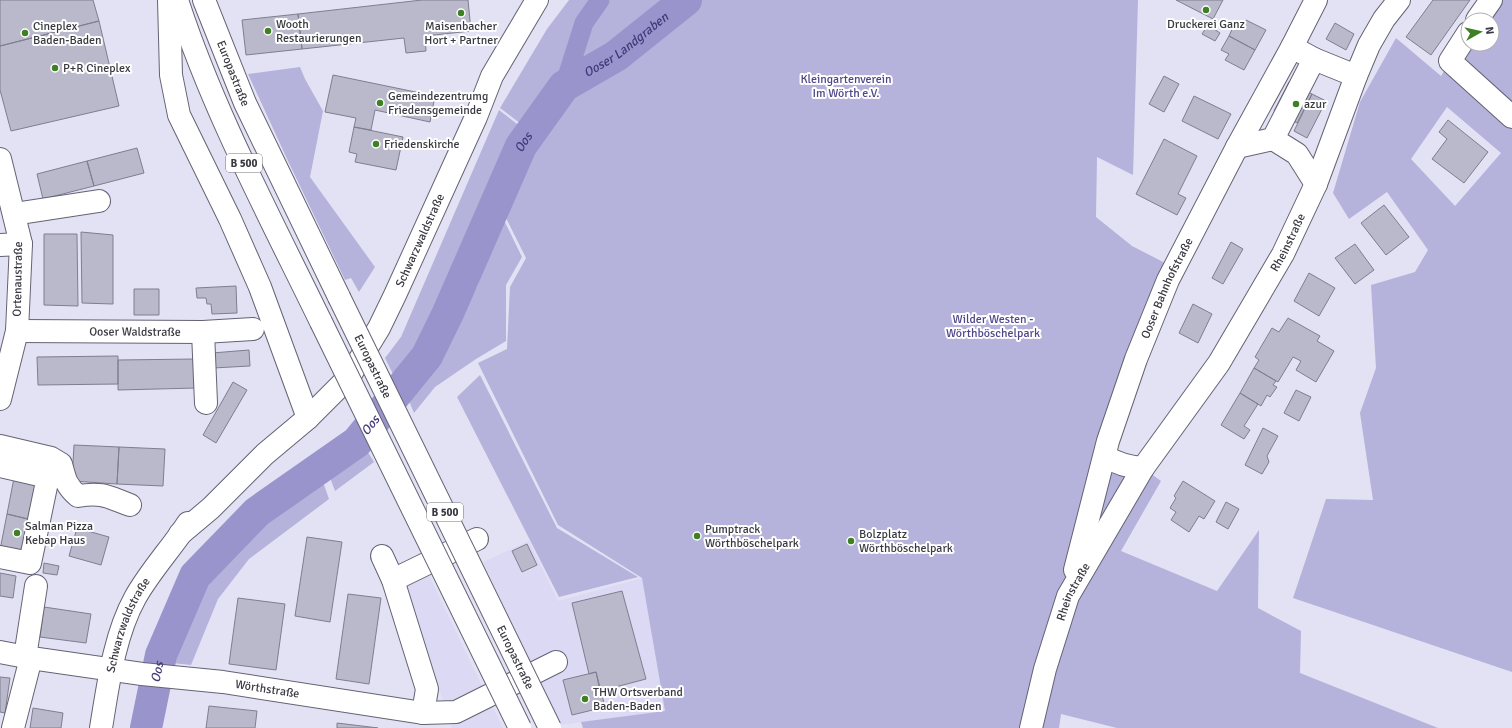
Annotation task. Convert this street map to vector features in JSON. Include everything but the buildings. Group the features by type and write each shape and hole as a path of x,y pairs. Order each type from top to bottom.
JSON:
{"street":[{"path":"169,0 171,74 179,115 230,219 258,281 308,418"},
{"name":"Europastraße","path":"177,0 192,41 236,146 520,728"},
{"name":"Europastraße","path":"204,0 245,103 550,728"},
{"name":"Schwarzwaldstraße","path":"101,728 112,670 123,628 134,600 148,577 180,534 211,508 265,454 308,418 349,377 379,328 476,117 492,76 537,0"},
{"name":"Ooser Bahnhofstraße","path":"1068,596 1108,441 1136,359 1168,280 1316,0"},
{"name":"Rheinstraße","path":"1031,728 1045,669 1068,596 1143,468 1227,350 1283,254 1316,184 1369,45 1384,19 1399,0"},
{"path":"1483,12 1491,0"},
{"path":"1460,45 1450,61 1512,117"},
{"path":"1292,47 1314,59 1356,76"},
{"path":"1273,139 1314,59"},
{"path":"1237,147 1273,139 1297,154 1316,184"},
{"name":"Ortenaustraße","path":"0,159 14,214 10,244 10,343 0,399"},
{"path":"14,214 99,201"},
{"name":"Ooser Waldstraße","path":"10,343 253,329"},
{"path":"203,332 206,402"},
{"path":"0,446 51,458 62,464 65,480 70,490 78,496 102,494 130,505"},
{"path":"1105,456 1115,463 1129,467 1143,468"},
{"path":"0,466 48,477 30,563 0,549"},
{"path":"393,580 477,539"},
{"path":"382,556 393,580 427,689 423,713 439,728"},
{"path":"13,728 28,658 36,586"},
{"name":"Wörthstraße","path":"0,652 28,658 142,674 230,684 423,713 456,712 556,662"}],"shaded area":[{"path":"529,541 558,601 642,578 665,711 560,725 483,562"},
{"path":"427,571 503,728 452,728 440,691 436,690 404,583"}],"green space":[{"path":"569,0 1138,0 1133,175 1097,157 1096,217 1132,246 1171,266 1105,456 1143,468 1161,481 1121,551 1217,591 1259,530 1258,608 1301,631 1300,673 1438,728 1117,728 1061,714 1059,728 583,728 581,722 665,711 642,578 558,525 478,363 507,349 510,287 526,258 503,212 518,171 574,86 616,56 609,45 560,77 521,124 500,108 547,29"},
{"path":"1491,0 1512,0 1512,672 1293,598 1326,499 1373,500 1360,413 1376,368 1371,285 1415,272 1428,250 1387,192 1349,219 1333,193 1360,102 1396,38 1441,76 1450,61 1460,52 1500,52 1500,12 1483,12","holes":["1447,107 1501,153 1455,206 1411,159"]},
{"path":"300,67 323,111 310,177 375,267 359,292 351,278 345,280 248,74"},
{"path":"499,110 521,127 423,351 398,384 385,358 401,337"},
{"path":"502,216 522,257 506,285 506,341 476,359 435,387 414,413 407,396 477,287"},
{"path":"480,375 557,528 638,577 559,597 457,397"},
{"path":"366,449 374,462 335,491 329,475"},
{"path":"323,482 329,499 249,559 218,599 191,665 172,663 190,616 210,575 232,547"}],"waterway":[{"path":"564,86 584,23 600,0"},
{"name":"Oos","path":"146,728 161,655 195,576 257,512 357,442 427,356 448,313 521,146 564,86 616,56 686,0"}],"place":[{"name":"Druckerei Ganz","path":"1206,10"},
{"name":"Maisenbacher Hort + Partner","path":"461,13"},
{"name":"Wooth Restaurierungen","path":"268,31"},
{"name":"Cineplex Baden-Baden","path":"25,33"},
{"name":"P+R Cineplex","path":"55,68"},
{"name":"Gemeindezentrumg Friedensgemeinde","path":"380,103"},
{"name":"azur","path":"1296,104"},
{"name":"Friedenskirche","path":"376,144"},
{"name":"Salman Pizza Kebap Haus","path":"17,533"},
{"name":"Pumptrack Wörthböschelpark","path":"697,536"},
{"name":"Bolzplatz Wörthböschelpark","path":"851,541"},
{"name":"THW Ortsverband Baden-Baden","path":"585,699"}],"water label":[{"name":"Ooser Landgraben","path":"626,44"}],"park label":[{"name":"Kleingartenverein Im Wörth e.V.","path":"846,86"},
{"name":"Wilder Westen - Wörthböschelpark","path":"993,326"}]}
